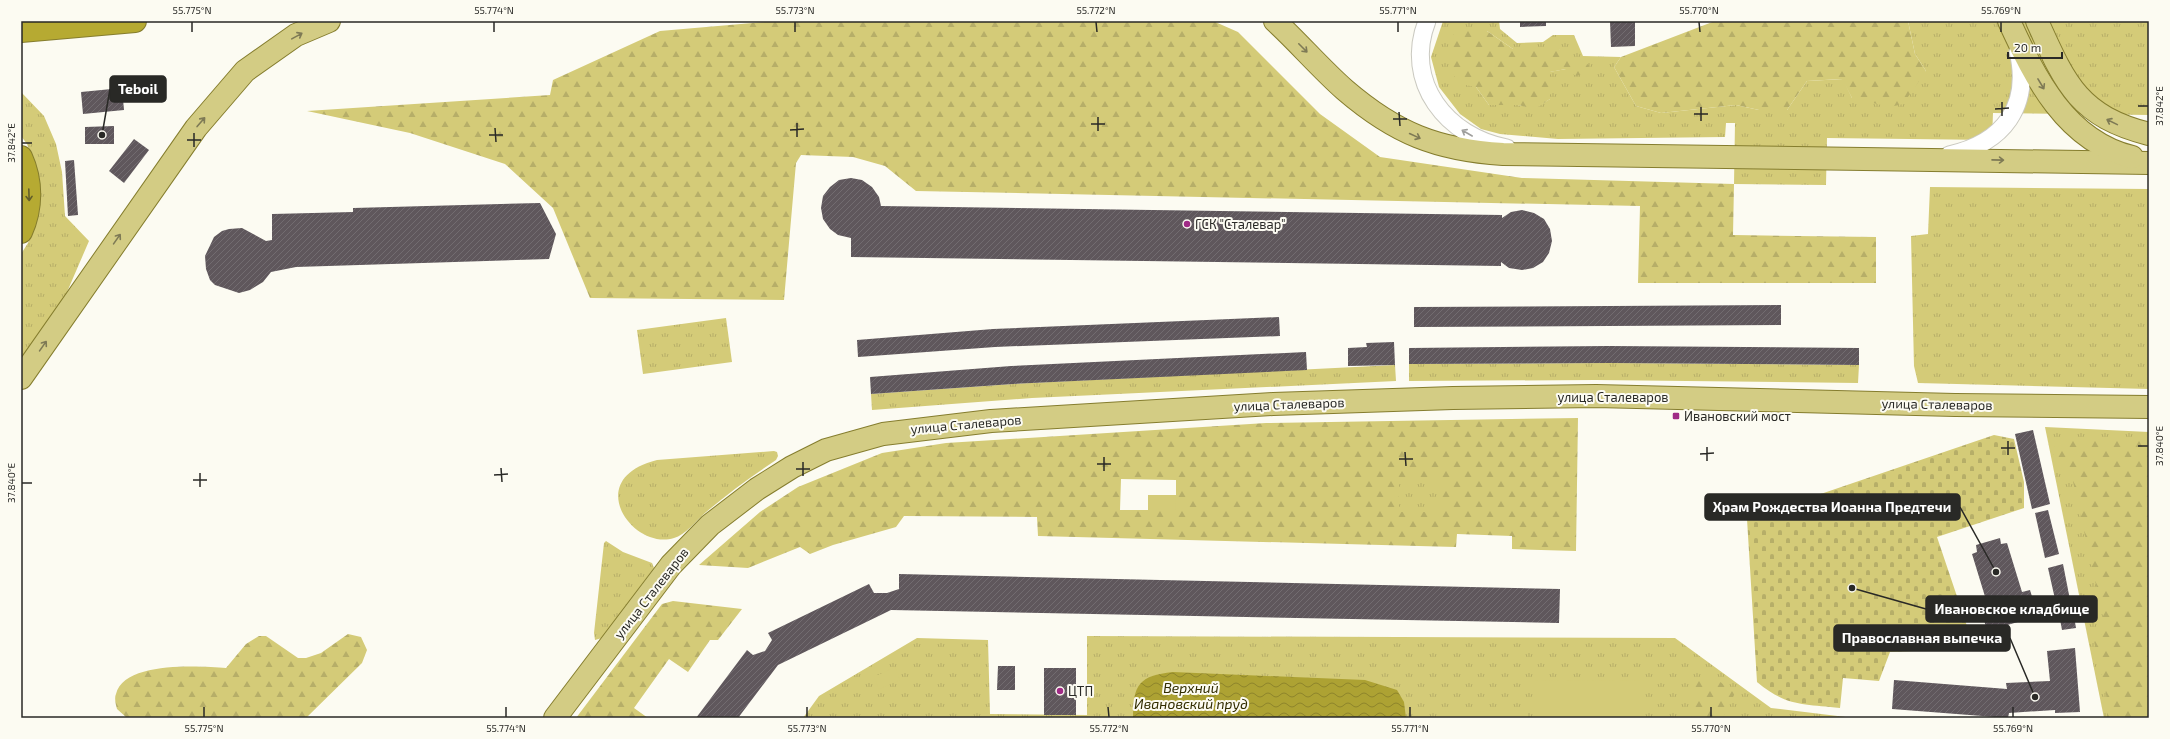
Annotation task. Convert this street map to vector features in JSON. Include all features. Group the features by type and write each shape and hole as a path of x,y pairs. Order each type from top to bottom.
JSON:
{"highway":[{"path":"21,31 135,21"},
{"path":"21,157 25,166 30,196 27,219 21,232"}],"main road":[{"path":"21,378 196,128 245,71 296,35 329,21"},
{"path":"1275,21 1344,89 1395,127 1422,139 1448,147 1473,152 2149,162"},
{"path":"2037,21 2060,71 2079,97 2097,113 2113,123 2149,134"},
{"path":"2010,23 2039,82 2054,105 2071,123 2086,136 2106,147 2149,162"},
{"name":"улица Сталеваров","path":"555,718 671,565 710,525 757,489 792,467 826,450 883,434 913,429 998,420 1273,404 1461,398 1596,396 1955,405 2147,406"}],"street":[{"path":"1426,21 1419,54 1422,76 1430,95 1443,114 1458,128 1476,138 1498,146 1544,154"},
{"path":"1917,159 1966,152 1982,145 1997,134 2009,121 2022,87 2022,67 2010,23"}],"green space":[{"path":"776,21 1213,21 1238,32 1320,114 1380,157 1522,178 1734,184 1733,235 1876,237 1876,283 1638,283 1640,206 916,191 885,166 853,157 801,155 796,163 784,300 590,298 553,208 505,164 410,133 307,111 550,95 553,80 660,31"},
{"path":"1443,21 1499,21 1500,29 1517,43 1543,42 1553,35 1574,35 1583,56 1621,57 1614,67 1636,106 1661,113 1736,105 1759,110 1787,110 1807,81 1843,79 1852,98 1926,71 1915,54 1908,21 2149,21 2149,115 1993,113 1992,140 1827,138 1826,185 1734,184 1735,123 1726,123 1725,137 1558,139 1500,134 1481,129 1460,114 1439,87 1431,57","holes":["1487,31 1513,49 1559,49 1566,69 1549,72 1550,99 1535,108 1518,105 1489,105 1476,87"]},
{"path":"1715,21 1908,21 1915,54 1926,71 1903,104 1890,107 1852,98 1842,79 1807,81 1787,110 1759,110 1736,105 1661,113 1636,106 1614,67 1621,57"},
{"path":"1457,31 1487,31 1513,49 1559,49 1589,65 1588,73 1576,76 1566,69 1550,72 1550,99 1535,109 1518,105 1489,105 1476,87 1460,84 1452,73 1448,40"},
{"path":"21,92 44,116 56,144 62,172 65,216 89,241 64,299 21,365 21,254 28,243 37,214 36,170 27,144 21,136"},
{"path":"1930,187 2149,189 2149,389 1918,383 1914,366 1911,236 1928,234"},
{"path":"726,318 732,362 643,374 637,330"},
{"path":"1609,363 1859,365 1858,383 1595,380 1409,381 1409,364"},
{"path":"1395,365 1396,381 1032,398 872,410 871,394 1013,384"},
{"path":"1578,418 1576,551 1512,549 1512,536 1457,534 1456,547 1038,536 1037,517 904,516 896,527 833,545 810,554 800,547 748,568 699,565 760,512 798,487 882,453 946,443 1266,423","holes":["1121,479 1176,480 1176,495 1148,495 1148,510 1120,510","1399,479 1441,479 1441,512 1399,512"]},
{"path":"2045,427 2149,432 2149,718 2104,718"},
{"path":"1994,435 2014,439 2024,482 2024,508 1937,537 1971,638 1962,649 1890,652 1879,681 1843,678 1840,708 1796,703 1777,696 1757,682 1747,519"},
{"path":"2149,438 2149,718 2107,718 2107,699 2094,641 2106,630 2070,468 2056,467 2052,448 2071,439"},
{"path":"777,452 778,456 776,460 748,479 705,513 686,531 674,538 658,539 643,534 631,524 622,511 618,496 622,482 634,469 657,460"},
{"path":"1399,479 1441,479 1441,512 1399,513"},
{"path":"1148,495 1176,495 1175,511 1148,511"},
{"path":"606,541 623,552 652,563 654,568 602,638 595,640 594,633 604,543"},
{"path":"673,601 742,609 718,640 710,640 688,672 669,659 634,708 648,718 576,718 662,604"},
{"path":"348,634 361,637 367,650 362,663 306,718 127,718 117,709 115,696 122,683 133,676 147,671 181,667 226,668 246,644 259,636 266,636 298,658 306,658 321,653"},
{"path":"1087,636 1675,638 1771,708 1854,718 803,718 819,696 917,638 988,640 990,714 1087,715"},
{"path":"895,667 900,680 879,689 874,677"},
{"path":"1693,679 1719,681 1735,693 1723,718 1691,717"},
{"path":"1535,680 1645,681 1645,718 1535,718"},
{"path":"1528,710 1528,718 1444,718 1444,712"}],"water":[{"name":"Верхний Ивановский пруд","path":"1173,672 1365,680 1397,690 1404,702 1406,718 1133,718 1134,697 1140,684 1145,679 1152,676"}],"building":[{"path":"1520,21 1546,21 1546,26 1520,27"},
{"path":"1610,21 1635,21 1635,46 1611,47"},
{"path":"122,88 124,110 83,114 81,92"},
{"path":"114,126 114,144 85,144 85,127"},
{"path":"134,139 149,150 124,183 109,171"},
{"path":"74,160 78,215 68,216 65,161"},
{"name":"ГСК \"Сталевар\"","path":"851,178 862,180 872,187 879,197 881,206 1502,215 1502,218 1511,212 1522,210 1534,213 1544,219 1550,229 1552,241 1549,253 1543,262 1533,268 1522,270 1509,268 1501,262 1501,266 851,257 851,238 838,235 830,229 823,219 821,208 823,196 830,187 839,180"},
{"path":"540,203 556,234 549,259 296,267 271,272 263,282 250,290 239,293 215,285 210,280 206,269 205,256 214,237 222,231 242,228 266,241 272,240 272,214 353,212 353,208"},
{"path":"1781,305 1781,325 1414,327 1414,307"},
{"path":"1279,317 1280,336 995,347 858,357 857,340 993,329"},
{"path":"1394,342 1395,365 1348,366 1348,348 1367,347 1366,343"},
{"path":"1609,346 1859,348 1859,365 1609,363 1409,364 1409,348"},
{"path":"1306,352 1307,370 1013,384 871,394 870,377 1011,366"},
{"path":"2033,430 2050,504 2032,509 2015,434"},
{"path":"2048,510 2059,554 2045,558 2035,513"},
{"path":"2000,538 2001,544 2007,543 2022,592 2030,590 2038,616 1987,631 1980,605 1987,603 1972,554 1977,552 1976,545"},
{"path":"2063,564 2071,605 2057,608 2048,568"},
{"path":"899,574 1560,589 1559,623 891,610 778,665 738,718 696,718 747,650 753,655 765,651 772,640 768,633 869,584 874,593 887,593 899,589"},
{"path":"2073,611 2076,628 2062,630 2059,614"},
{"path":"2075,648 2080,712 2055,713 2055,710 2009,713 2008,718 1892,709 1894,680 2007,689 2006,683 2050,681 2047,651"},
{"path":"998,666 1015,666 1015,690 997,690"},
{"name":"ЦТП","path":"1044,668 1076,668 1076,715 1044,715"}],"place":[{"name":"Teboil","path":"102,135"},
{"name":"ГСК \"Сталевар\"","path":"1187,224"},
{"name":"Ивановский мост","path":"1676,416"},
{"name":"Храм Рождества Иоанна Предтечи","path":"1996,572"},
{"name":"Ивановское кладбище","path":"1852,588"},
{"name":"ЦТП","path":"1060,691"},
{"name":"Православная выпечка","path":"2035,697"}]}
